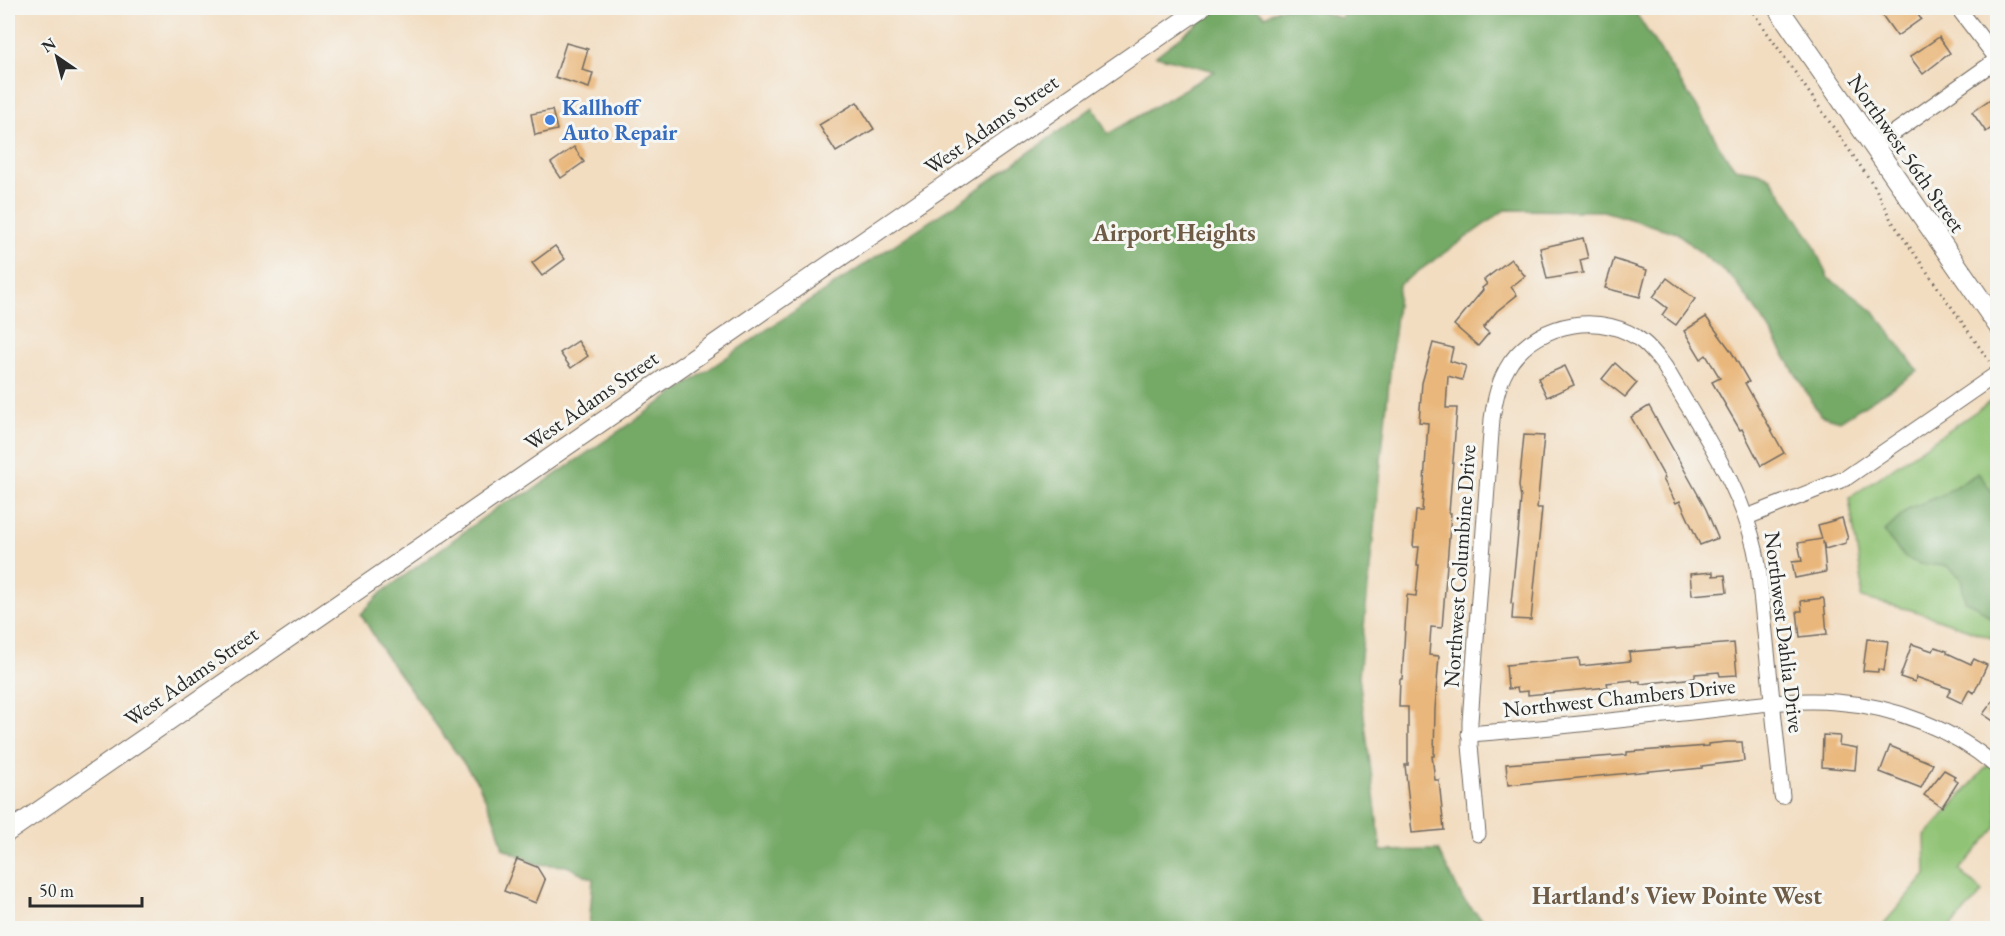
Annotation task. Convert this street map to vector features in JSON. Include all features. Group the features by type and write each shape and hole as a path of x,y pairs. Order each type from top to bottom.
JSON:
{"main road":[{"name":"Northwest 56th Street","path":"1778,8 1998,325"}],"street":[{"name":"West Adams Street","path":"8,832 1201,8"},
{"path":"1874,147 1997,60 1958,8"},
{"name":"Northwest Dahlia Drive","path":"1556,329 1583,324 1617,329 1642,341 1665,367 1733,487 1747,517 1758,566 1782,796"},
{"name":"Northwest Columbine Drive","path":"1478,834 1469,734 1491,443 1497,392 1506,372 1519,354 1535,340 1556,329"},
{"path":"1747,517 1846,478 1995,369"},
{"name":"Northwest Chambers Drive","path":"1469,734 1773,704 1835,702 1882,709 1927,723 1950,735 1998,768"}],"path":[{"path":"1750,8 1875,187 1891,220 1995,369"}],"green space":[{"path":"1222,8 1256,8 1265,16 1280,8 1314,8 1341,18 1346,8 1636,8 1635,12 1735,168 1759,172 1771,178 1811,239 1828,278 1876,314 1918,371 1840,421 1820,415 1769,329 1736,282 1677,233 1603,211 1505,210 1399,285 1359,676 1381,851 1438,850 1463,899 1490,928 595,928 589,926 593,879 567,866 536,864 503,848 496,823 478,783 384,653 361,614 381,593 502,504 530,492 769,328 972,193 1093,107 1108,134 1215,71 1156,56 1205,18"},
{"path":"1997,397 1997,640 1915,611 1861,598 1862,582 1849,498"},
{"path":"1978,473 1997,498 1997,623 1976,606 1965,601 1961,578 1947,566 1920,564 1905,558 1884,532 1910,508 1942,495"},
{"path":"1997,755 1997,827 1959,870 1983,892 1949,928 1880,928 1926,875 1925,836"}],"building":[{"path":"1877,8 1913,8 1921,19 1897,36"},
{"path":"1939,37 1950,53 1923,74 1910,57"},
{"path":"566,43 588,49 582,70 593,73 589,88 555,77"},
{"path":"1989,100 1998,112 1998,123 1986,132 1972,112"},
{"path":"857,102 874,129 836,152 819,125"},
{"path":"552,110 557,130 535,135 531,114"},
{"path":"574,147 584,162 561,178 551,163"},
{"path":"1583,238 1588,258 1580,260 1583,273 1547,279 1540,248"},
{"path":"555,246 565,259 542,276 532,263"},
{"path":"1511,259 1525,276 1511,287 1517,295 1497,311 1483,328 1489,333 1478,346 1454,325 1487,284 1484,280"},
{"path":"1614,259 1647,270 1640,297 1605,288"},
{"path":"1667,278 1695,299 1676,325 1662,315 1667,308 1653,297"},
{"path":"1706,317 1731,351 1749,382 1745,383 1784,453 1761,466 1742,429 1740,430 1712,382 1720,378 1706,355 1701,359 1684,331"},
{"path":"578,341 588,356 571,368 560,353"},
{"path":"1433,343 1453,348 1450,361 1466,366 1462,380 1448,376 1446,408 1457,408 1449,513 1451,513 1442,628 1431,627 1429,655 1439,656 1434,756 1432,756 1435,780 1439,780 1444,830 1412,833 1405,765 1408,765 1408,707 1399,707 1400,679 1402,679 1407,595 1416,596 1419,547 1413,547 1416,511 1422,511 1428,423 1419,422 1422,383"},
{"path":"1615,363 1637,383 1625,397 1602,379"},
{"path":"1565,366 1574,385 1547,397 1538,378"},
{"path":"1649,406 1706,509 1718,538 1700,545 1680,501 1676,503 1663,479 1665,478 1631,417"},
{"path":"1524,435 1544,436 1537,508 1542,508 1531,620 1512,619 1513,604 1511,603 1521,498 1519,486"},
{"path":"1842,518 1848,539 1846,543 1825,549 1823,541 1826,572 1795,578 1792,562 1802,561 1798,543 1822,539 1818,525"},
{"path":"1713,572 1713,576 1725,575 1727,592 1692,595 1690,574"},
{"path":"1823,598 1827,634 1800,637 1797,611 1802,611 1801,601"},
{"path":"1867,639 1888,641 1884,671 1878,669 1878,672 1863,671"},
{"path":"1734,643 1737,675 1720,676 1719,672 1695,674 1695,678 1640,684 1640,681 1633,682 1632,680 1607,683 1608,687 1528,695 1528,691 1518,692 1517,688 1508,689 1506,665 1579,658 1580,666 1630,661 1629,652"},
{"path":"1912,644 1933,651 1935,647 1947,651 1971,664 1974,659 1987,665 1974,693 1969,690 1962,703 1947,696 1951,689 1916,677 1915,682 1900,677"},
{"path":"1998,694 1998,724 1983,714"},
{"path":"1823,735 1840,736 1839,745 1857,748 1855,770 1822,767"},
{"path":"1742,742 1744,761 1702,766 1702,768 1508,785 1506,764 1627,755 1627,752 1708,746 1708,744"},
{"path":"1890,746 1933,764 1921,788 1880,772"},
{"path":"1944,770 1955,776 1953,779 1958,782 1942,807 1924,795"},
{"path":"517,859 537,867 545,880 536,903 504,891"}],"place":[{"name":"Kallhoff Auto Repair","path":"550,120"}],"district":[{"name":"Airport Heights","path":"1174,233"},
{"name":"Hartland's View Pointe West","path":"1677,896"}]}
